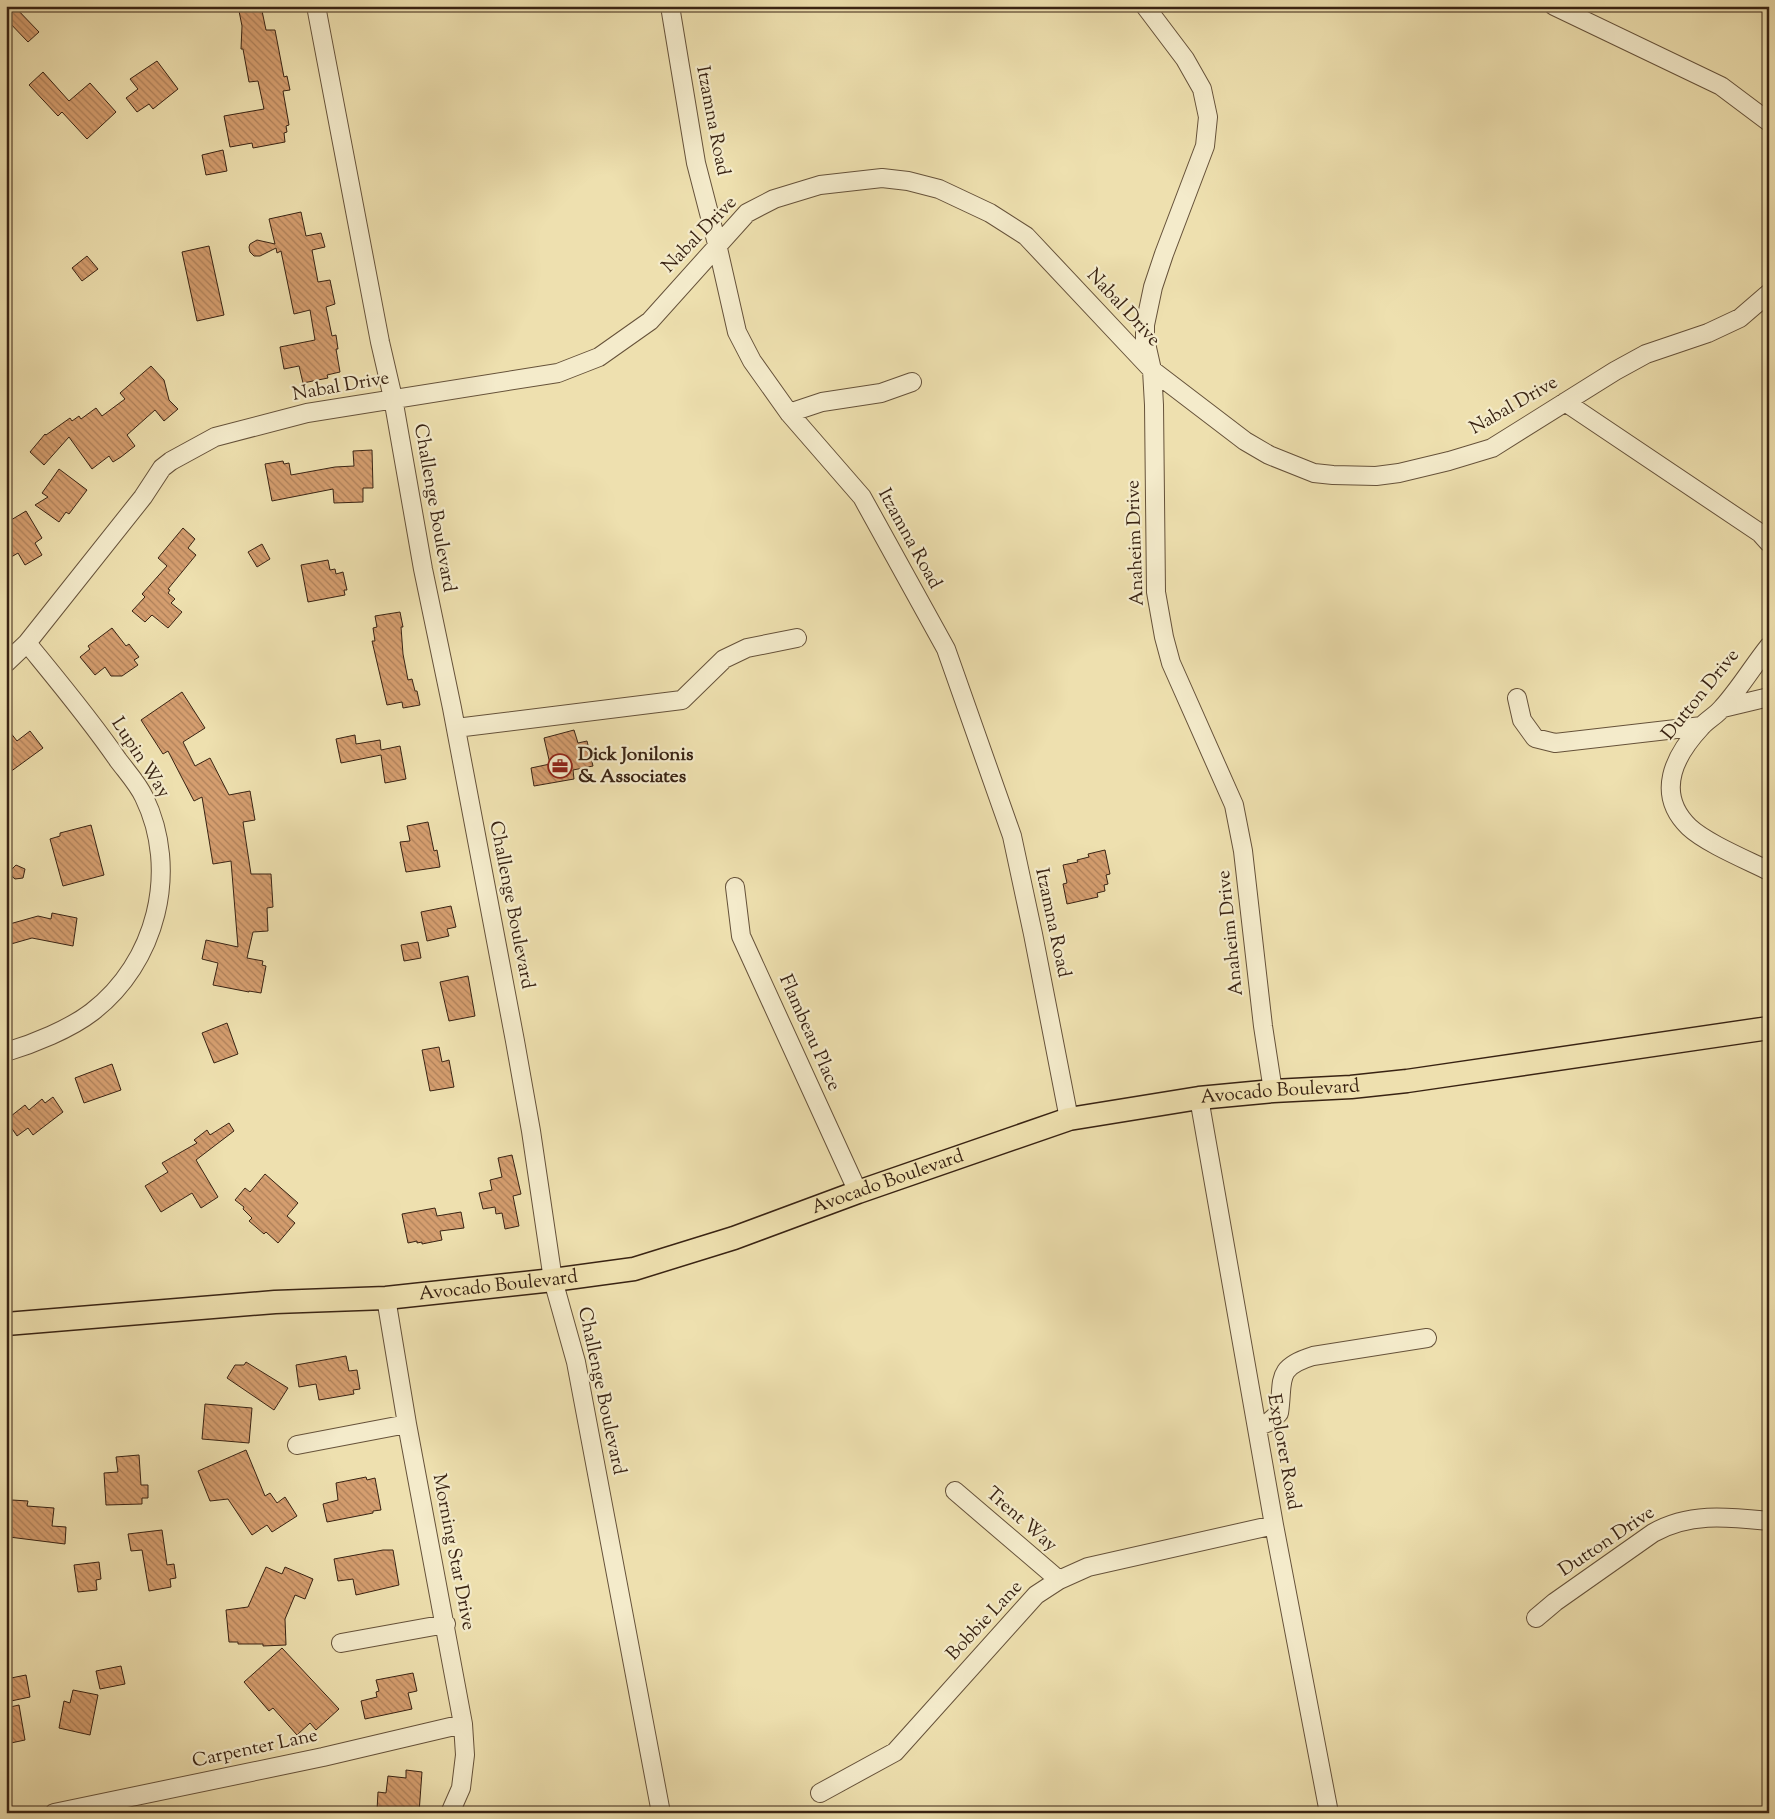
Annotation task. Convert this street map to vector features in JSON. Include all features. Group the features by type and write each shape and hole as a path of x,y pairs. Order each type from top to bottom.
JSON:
{"main road":[{"name":"Avocado Boulevard","path":"6,1324 275,1302 386,1298 554,1280 634,1269 734,1238 858,1192 1069,1119 1199,1098 1407,1081 1769,1028"}],"street":[{"name":"Challenge Boulevard","path":"316,6 380,342 393,398 423,569 456,728 517,1050 554,1280 576,1362 661,1813"},
{"name":"Itzamna Road","path":"670,6 696,163 737,332 752,362 789,413 862,497 946,649 1012,836 1035,941 1069,1119"},
{"name":"Anaheim Drive","path":"1145,6 1185,59 1202,89 1208,116 1205,146 1164,254 1153,287 1145,325 1145,339 1152,370 1154,405 1156,592 1162,630 1171,663 1234,805 1244,859 1262,1026 1273,1091"},
{"path":"1554,6 1721,86 1769,122"},
{"name":"Nabal Drive","path":"6,663 27,643 143,497 162,468 172,461 216,436 307,413 558,373 599,357 650,321 717,244 747,213 774,199 820,186 882,178 908,181 938,189 990,213 1026,236 1152,370 1245,441 1269,455 1314,472 1334,475 1376,476 1399,473 1492,448 1615,371 1646,354 1708,334 1740,318 1769,293"},
{"path":"789,413 822,402 881,393 912,382"},
{"path":"1565,402 1760,533 1769,543"},
{"path":"456,728 682,700 724,659 747,648 797,638"},
{"name":"Lupin Way","path":"6,1052 74,1024 107,1000 133,969 151,933 160,894 161,874 157,833 143,795 96,727 27,643"},
{"name":"Dutton Drive","path":"1769,646 1723,708 1702,726 1686,745 1674,764 1671,787 1676,808 1681,818 1697,834 1769,871"},
{"path":"1723,708 1769,697"},
{"path":"1517,698 1522,720 1535,738 1555,743 1702,726"},
{"name":"Flambeau Place","path":"735,887 741,936 858,1192"},
{"name":"Explorer Road","path":"1199,1098 1274,1525 1329,1813"},
{"name":"Morning Star Drive","path":"386,1298 407,1424 464,1724 466,1754 461,1788 450,1813"},
{"path":"1257,1427 1269,1422 1279,1413 1281,1381 1284,1373 1299,1360 1313,1356 1428,1338"},
{"path":"298,1445 407,1424"},
{"name":"Trent Way","path":"955,1491 1059,1580"},
{"name":"Dutton Drive","path":"1536,1618 1604,1567 1668,1525 1694,1518 1724,1517 1769,1521"},
{"name":"Bobbie Lane","path":"820,1793 895,1752 1036,1595 1059,1580 1088,1568 1274,1525"},
{"path":"341,1643 446,1624"},
{"name":"Carpenter Lane","path":"54,1813 323,1757 464,1724"}],"building":[{"path":"6,6 14,6 39,32 28,42 6,19"},
{"path":"238,6 261,6 266,30 275,30 284,77 287,76 290,90 283,91 289,125 286,126 287,132 284,133 285,142 253,148 252,143 230,147 224,116 264,109 258,81 249,82 243,49 241,49 242,26"},
{"path":"157,61 178,89 153,109 149,104 137,112 126,98 138,89 130,79"},
{"path":"43,72 69,101 90,83 116,112 87,139 62,112 58,116 29,85"},
{"path":"223,150 227,171 206,175 202,155"},
{"path":"301,212 306,236 321,233 325,247 312,250 318,282 330,280 335,304 326,307 332,336 336,335 338,349 336,349 340,372 327,375 328,378 303,383 299,366 284,369 280,347 315,340 310,310 294,314 281,251 277,253 276,248 260,256 254,256 250,252 249,247 250,244 257,240 275,244 269,219"},
{"path":"209,246 224,315 197,321 182,252"},
{"path":"87,256 98,269 82,281 72,268"},
{"path":"151,366 164,380 169,400 178,409 164,421 155,410 127,435 135,446 121,457 113,462 109,456 92,469 69,437 44,465 30,452 45,434 70,418 72,421 79,416 81,419 96,408 102,416 125,399 120,393"},
{"path":"372,450 373,488 363,488 363,502 334,503 333,489 272,501 265,464 283,461 284,464 289,463 291,475 335,467 354,466 353,451"},
{"path":"59,469 87,490 69,514 66,512 59,522 35,505 48,497 42,493"},
{"path":"26,511 42,538 35,543 42,555 25,565 18,553 6,560 6,523"},
{"path":"183,528 195,539 188,548 196,555 168,589 170,590 168,593 175,599 171,603 182,612 168,628 152,615 145,622 132,611 145,597 142,594 167,566 158,558"},
{"path":"262,544 270,559 257,567 248,552"},
{"path":"328,560 330,570 335,569 336,574 343,572 347,590 344,590 345,595 308,602 301,565"},
{"path":"400,612 403,627 401,627 403,654 408,680 412,679 420,705 403,708 402,702 387,705 372,641 375,641 373,628 377,627 375,616"},
{"path":"112,628 126,646 129,644 139,657 134,660 138,665 122,676 111,676 105,667 95,675 80,657 90,649 88,646"},
{"path":"182,692 205,728 183,742 195,766 210,758 229,795 250,791 255,820 243,822 251,874 271,874 273,907 267,908 268,931 253,932 247,958 263,961 262,965 266,966 261,993 213,985 218,963 202,959 206,940 238,947 231,861 213,864 202,797 194,801 168,751 163,754 141,720"},
{"path":"6,727 17,741 30,731 43,748 6,775"},
{"path":"574,730 578,743 587,741 593,766 573,770 574,779 534,786 531,768 550,764 544,738"},
{"path":"355,735 356,744 380,740 381,750 400,746 406,779 385,783 381,755 341,763 336,739"},
{"path":"428,822 434,851 437,850 440,867 406,872 400,842 410,841 407,826"},
{"path":"91,825 104,875 63,886 50,839 60,836 60,833"},
{"path":"1105,850 1110,874 1106,875 1108,884 1104,885 1105,891 1097,893 1098,897 1067,904 1063,884 1067,883 1063,865 1078,862 1077,860 1089,857 1088,854"},
{"path":"16,865 25,869 23,878 15,879 8,873"},
{"path":"451,906 456,927 447,929 449,936 427,941 421,912"},
{"path":"52,913 77,918 73,946 32,938 11,944 6,925 38,916 51,919"},
{"path":"418,942 421,958 404,961 401,945"},
{"path":"468,976 475,1016 449,1021 440,982"},
{"path":"227,1023 238,1054 214,1063 202,1033"},
{"path":"439,1047 442,1062 449,1060 454,1087 430,1091 422,1050"},
{"path":"112,1064 121,1090 84,1103 75,1078"},
{"path":"53,1097 63,1112 33,1135 28,1128 17,1136 6,1120 25,1105 29,1110 42,1099 45,1103"},
{"path":"229,1123 234,1131 196,1160 218,1197 201,1208 192,1193 161,1212 145,1186 168,1172 162,1163 197,1143 194,1140 207,1130 210,1135"},
{"path":"512,1155 521,1194 513,1196 519,1226 505,1229 502,1213 496,1214 495,1207 483,1209 479,1193 492,1190 490,1180 502,1177 498,1158"},
{"path":"265,1174 298,1203 287,1216 295,1223 278,1243 266,1232 264,1234 249,1221 252,1218 243,1209 244,1207 235,1200 245,1188 250,1192"},
{"path":"435,1208 437,1216 461,1212 464,1228 440,1231 442,1240 422,1244 422,1242 417,1243 417,1241 408,1243 402,1214"},
{"path":"346,1356 349,1371 357,1370 360,1389 353,1390 354,1394 319,1400 316,1384 299,1387 296,1365"},
{"path":"246,1362 288,1388 274,1410 227,1378 235,1365 244,1365"},
{"path":"205,1404 252,1408 249,1443 202,1439"},
{"path":"246,1450 265,1496 270,1493 277,1503 285,1497 297,1516 272,1532 267,1525 252,1535 228,1499 210,1501 198,1471"},
{"path":"139,1455 141,1485 148,1485 148,1498 142,1498 142,1504 106,1505 104,1473 118,1472 116,1457"},
{"path":"366,1477 367,1480 375,1478 381,1510 327,1522 323,1504 338,1500 336,1483"},
{"path":"12,1500 28,1501 27,1506 54,1508 52,1526 66,1527 65,1544 9,1537"},
{"path":"162,1530 167,1565 174,1564 176,1578 170,1579 171,1587 149,1591 142,1550 131,1551 128,1534"},
{"path":"383,1550 393,1550 399,1585 356,1595 353,1579 338,1581 334,1559"},
{"path":"99,1562 101,1579 96,1580 97,1590 78,1592 74,1565"},
{"path":"266,1567 282,1574 285,1567 313,1579 305,1599 295,1595 285,1619 286,1645 263,1646 263,1644 229,1642 226,1610 248,1607"},
{"path":"282,1648 339,1709 316,1730 310,1723 297,1735 273,1708 269,1711 244,1682"},
{"path":"121,1666 125,1684 100,1689 96,1671"},
{"path":"413,1673 417,1691 408,1693 412,1709 365,1719 361,1701 377,1697 376,1692 379,1691 376,1680"},
{"path":"26,1675 30,1697 11,1701 6,1679"},
{"path":"73,1690 98,1695 90,1735 59,1728 64,1701 70,1703"},
{"path":"19,1705 25,1740 6,1744 6,1708"},
{"path":"406,1770 422,1772 419,1813 381,1813 381,1810 377,1810 378,1792 386,1793 388,1776 406,1778"}],"place":[{"name":"Dick Jonilonis & Associates","path":"560,766"}]}
